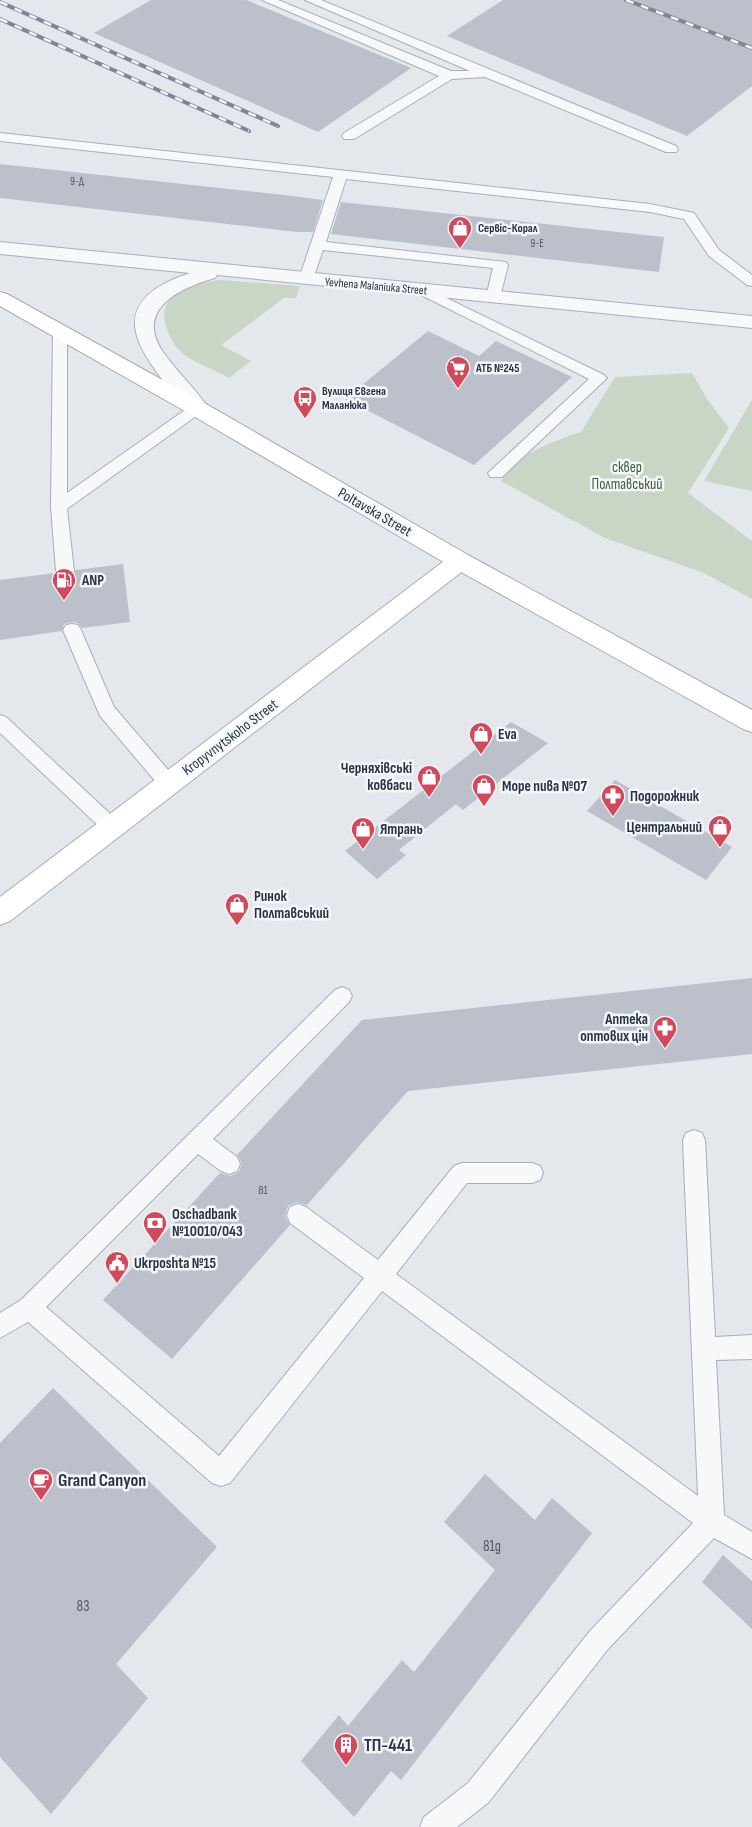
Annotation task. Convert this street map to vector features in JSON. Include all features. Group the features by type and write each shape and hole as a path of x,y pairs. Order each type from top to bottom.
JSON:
{"main road":[{"name":"Poltavska Street","path":"0,298 198,408 460,561 752,722"},
{"name":"Kropyvnytskoho Street","path":"0,913 460,561"}],"street":[{"name":"Yevhena Malaniuka Street","path":"0,248 424,291 728,318 752,322"},
{"path":"198,408 147,341 145,323 149,308 158,296 173,285 193,277 222,271"},
{"path":"728,318 752,308"}],"lane":[{"path":"268,0 449,75 490,74"},
{"path":"311,0 672,149"},
{"path":"349,136 449,75"},
{"path":"0,137 650,208 689,216 714,253 752,282"},
{"path":"306,279 341,174"},
{"path":"317,245 501,265 493,297"},
{"path":"424,291 599,378 496,472"},
{"path":"60,330 59,507 66,571"},
{"path":"59,507 198,408"},
{"path":"72,630 106,711 169,784"},
{"path":"0,722 112,827"},
{"path":"0,1326 29,1308 342,996"},
{"path":"197,1140 229,1164"},
{"path":"434,1827 478,1793 599,1640 712,1522 694,1140"},
{"path":"29,1308 221,1474 462,1174 532,1173"},
{"path":"298,1215 712,1522 752,1546"},
{"path":"704,1349 752,1346"}],"green space":[{"path":"220,280 300,286 296,298 284,298 221,345 251,361 229,378 181,352 175,346 169,334 164,315 166,305 180,292 199,284"},
{"name":"сквер Полтавський","path":"692,373 707,399 729,428 688,493 752,541 752,599 704,573 605,538 501,481 516,463 525,456 581,432 615,377"},
{"path":"752,400 752,491 704,481"}],"building":[{"path":"151,0 246,0 411,68 318,132 94,33"},
{"path":"503,0 752,0 752,86 687,136 447,36"},
{"path":"0,164 323,200 313,232 297,232 0,198"},
{"path":"341,202 664,237 659,272 331,234"},
{"name":"АТБ №245","path":"428,331 479,356 496,341 572,377 474,465 345,399"},
{"name":"ANP","path":"123,564 130,622 82,628 78,623 72,622 64,624 62,631 0,640 0,580 55,573 58,577 66,579 72,576 76,570"},
{"path":"511,722 548,743 463,810 456,804 399,850 406,855 377,879 345,851"},
{"path":"615,780 732,847 706,880 587,811"},
{"path":"752,978 752,1054 408,1091 307,1205 297,1202 288,1206 285,1216 290,1225 172,1359 103,1300 220,1173 230,1176 239,1172 242,1163 237,1155 362,1020"},
{"path":"53,1388 217,1547 116,1664 148,1698 51,1814 0,1757 0,1443"},
{"path":"485,1474 535,1520 552,1498 592,1533 401,1780 391,1771 354,1817 301,1761 339,1715 348,1726 402,1660 414,1672 495,1570 444,1522"},
{"path":"723,1555 752,1581 752,1629 702,1582"}],"railway":[{"path":"626,0 752,48"},
{"path":"0,2 278,126"},
{"path":"0,19 249,131"}],"place":[{"name":"Сервіс-Корал","path":"460,249"},
{"name":"АТБ №245","path":"458,389"},
{"name":"Вулиця Євгена Маланюка","path":"305,419"},
{"name":"ANP","path":"64,601"},
{"name":"Eva","path":"481,755"},
{"name":"Черняхівські ковбаси","path":"429,798"},
{"name":"Море пива №07","path":"484,807"},
{"name":"Подорожник","path":"613,817"},
{"name":"Центральний","path":"720,848"},
{"name":"Ятрань","path":"363,850"},
{"name":"Ринок Полтавський","path":"237,926"},
{"name":"Аптека оптових цін","path":"665,1049"},
{"name":"Oschadbank №10010/043","path":"155,1244"},
{"name":"Ukrposhta №15","path":"117,1284"},
{"name":"Grand Canyon","path":"41,1501"},
{"name":"ТП-441","path":"346,1766"}]}
